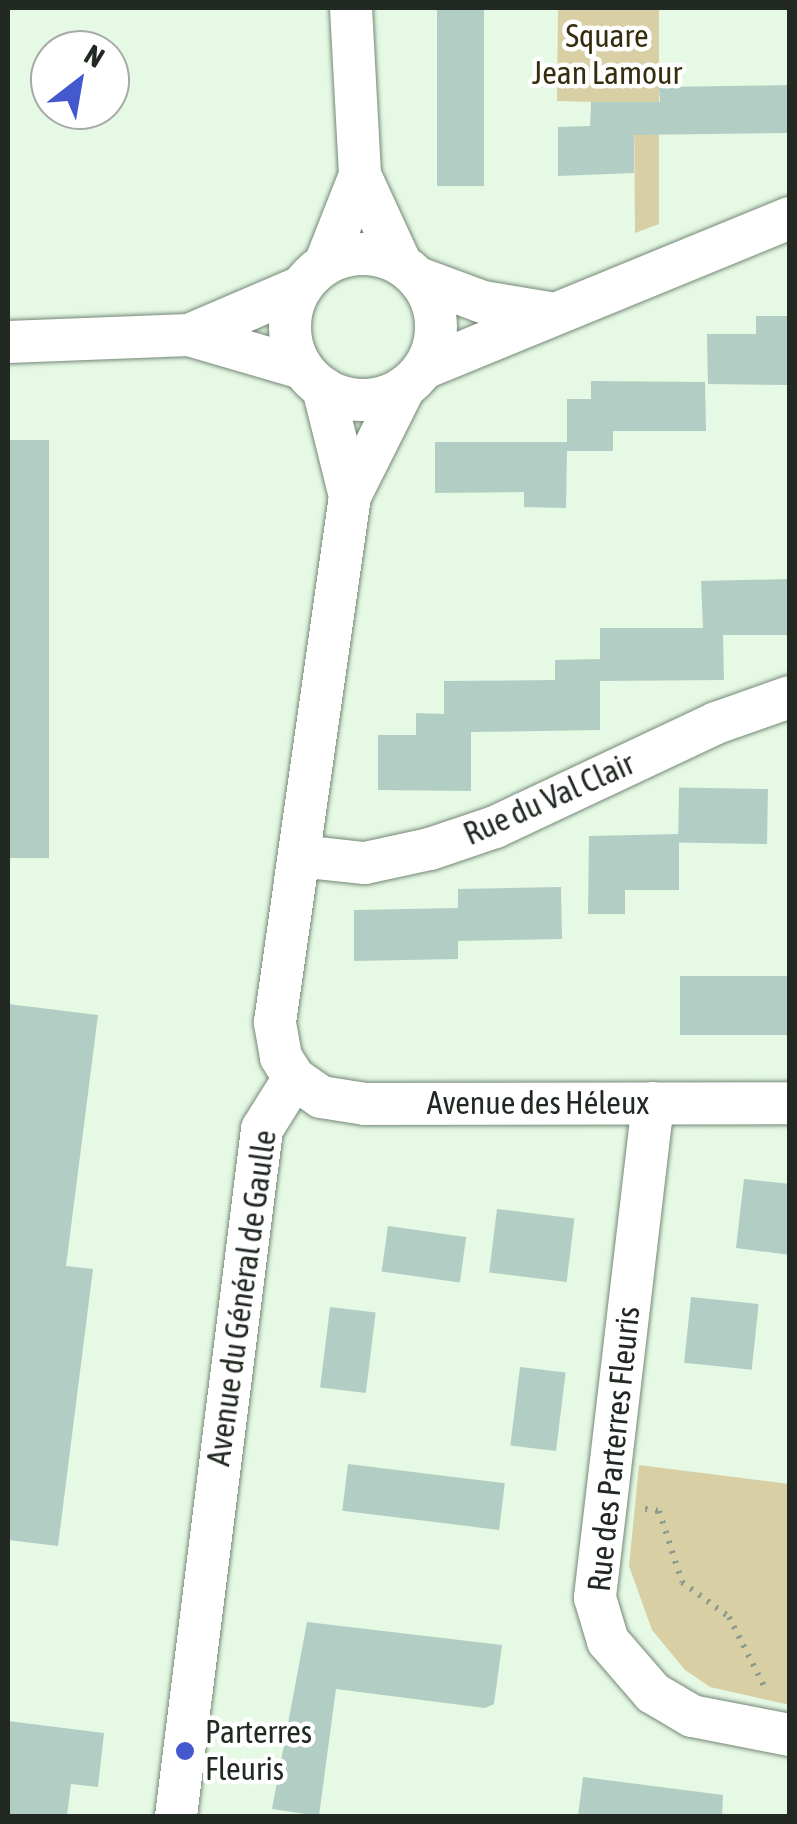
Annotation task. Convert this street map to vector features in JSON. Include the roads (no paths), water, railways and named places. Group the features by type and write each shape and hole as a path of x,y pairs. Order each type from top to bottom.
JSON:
{"street":[{"path":"294,1078 281,1057 276,1022 350,496 436,331 434,310 409,271 360,174 351,8"},
{"path":"350,496 312,378 290,336 313,275 360,174"},
{"path":"8,342 190,334 312,378 359,400 549,313 790,218"},
{"path":"190,334 360,254 483,302 549,313"},
{"name":"Rue du Val Clair","path":"300,856 365,863 430,849 495,827 716,723 790,697"},
{"name":"Avenue des Héleux","path":"294,1078 320,1097 365,1104 790,1103"},
{"name":"Avenue du Général de Gaulle","path":"176,1816 262,1128 294,1078"},
{"name":"Rue des Parterres Fleuris","path":"653,1103 595,1598 617,1656 653,1693 692,1716 781,1734"}],"place":[{"name":"Parterres Fleuris","path":"185,1751"}],"park label":[{"name":"Square Jean Lamour","path":"607,56"}]}
